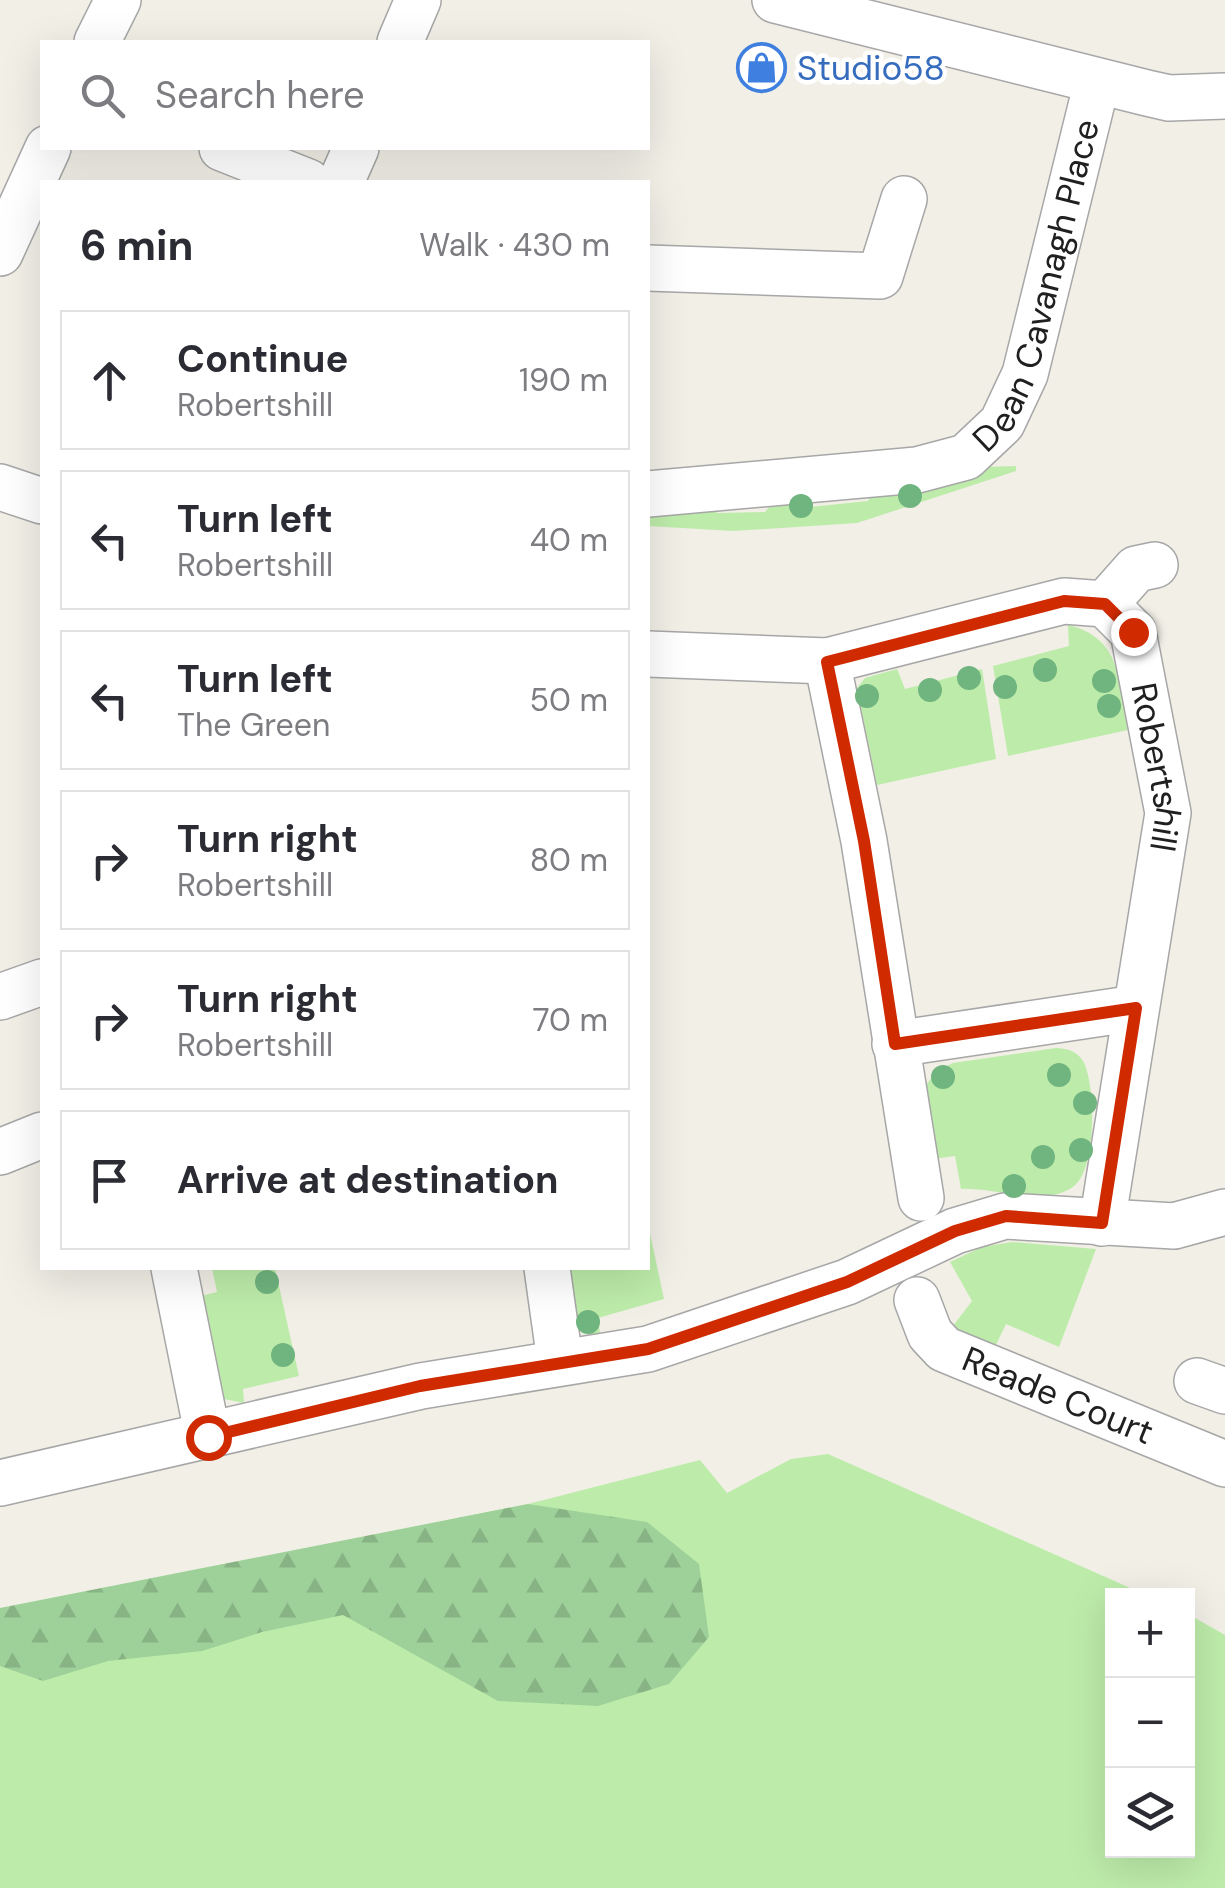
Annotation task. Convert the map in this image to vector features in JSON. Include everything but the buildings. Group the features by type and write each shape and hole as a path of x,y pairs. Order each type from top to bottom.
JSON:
{"street":[{"path":"98,40 118,0"},
{"path":"401,40 418,0"},
{"name":"Dean Cavanagh Place","path":"775,0 1168,98 1225,96"},
{"name":"Dean Cavanagh Place","path":"650,494 918,470 966,457 1002,423 1025,374 1097,82"},
{"path":"0,252 47,150"},
{"path":"227,150 303,180"},
{"path":"342,180 355,150"},
{"path":"650,268 880,276 904,200"},
{"path":"0,487 40,500"},
{"path":"650,654 827,662 1064,601 1105,604 1136,569 1155,565"},
{"name":"Robertshill","path":"1102,1223 1168,813 1133,632 1105,604"},
{"path":"827,662 864,841 921,1198"},
{"path":"0,997 40,983"},
{"path":"895,1044 1136,1008"},
{"path":"0,1152 40,1137"},
{"path":"0,1483 420,1386 648,1349 847,1282 955,1231 1006,1216 1174,1226 1225,1212"},
{"path":"174,1270 208,1437"},
{"path":"547,1270 560,1362"},
{"name":"Reade Court","path":"917,1300 930,1334 944,1349 1225,1464"}],"green space":[{"path":"1016,466 1016,471 857,523 733,531 650,526 651,507 717,503 717,513 765,512 776,499 807,495 810,507 868,501 874,490 984,467"},
{"path":"1068,625 1086,631 1109,651 1119,679 1128,730 1008,756 993,666 1069,646"},
{"path":"897,669 905,689 982,669 996,759 877,785 857,688 865,678"},
{"path":"1056,1048 1078,1055 1087,1072 1092,1126 1082,1177 1063,1192 1049,1195 961,1189 955,1156 933,1159 922,1104 929,1081 953,1063"},
{"path":"650,1233 664,1299 598,1318 600,1334 593,1336 582,1328 577,1317 567,1317 559,1270 650,1270"},
{"path":"1012,1242 1096,1249 1059,1347 1006,1324 991,1355 956,1340 953,1326 972,1301 950,1262 982,1247"},
{"path":"212,1270 275,1270 299,1376 243,1389 244,1403 224,1399 193,1298 217,1292"},
{"path":"828,1454 1130,1588 1105,1588 1105,1858 1195,1858 1195,1618 1225,1635 1225,1888 0,1888 0,1610 528,1504 700,1460 727,1493 791,1459"},
{"path":"528,1504 647,1522 699,1564 709,1637 669,1684 598,1706 498,1701 343,1615 262,1632 202,1651 108,1661 43,1681 0,1666 0,1608"}],"place":[{"name":"Studio58","path":"762,68"}],"route":[{"path":"208,1437 420,1386 648,1349 847,1282 955,1231 1006,1216 1102,1223 1136,1008 895,1044 864,841 827,662 1064,601 1105,604 1133,632"}]}
